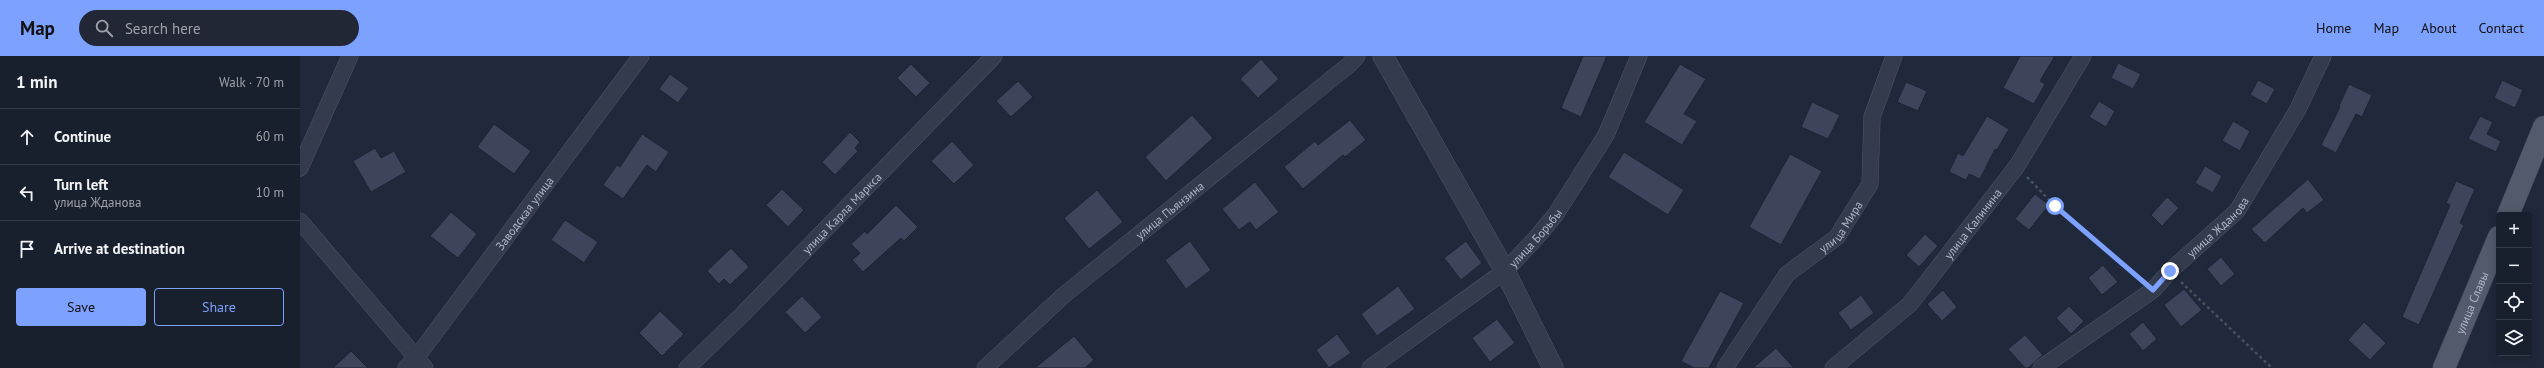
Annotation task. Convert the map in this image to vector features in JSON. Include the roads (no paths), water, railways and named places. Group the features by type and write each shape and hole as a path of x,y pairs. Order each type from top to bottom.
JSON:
{"main road":[{"path":"2509,212 2544,127"},
{"name":"улица Славы","path":"2444,368 2496,244"}],"street":[{"path":"300,168 350,56"},
{"name":"Заводская улица","path":"416,365 641,56"},
{"name":"улица Карла Маркса","path":"687,368 742,314 994,56"},
{"name":"улица Пьянзина","path":"985,368 1064,295 1350,64 1357,56"},
{"path":"1383,56 1505,271 1552,368"},
{"name":"улица Борьбы","path":"1370,368 1505,271 1556,214 1606,135 1640,56"},
{"name":"улица Мира","path":"1725,368 1787,274 1837,237 1870,184 1872,117 1894,56"},
{"name":"улица Калинина","path":"1833,368 1910,304 2017,166 2084,56"},
{"name":"улица Жданова","path":"2041,368 2153,290 2170,271 2237,211 2298,110 2323,56"},
{"path":"300,220 416,365"}]}
